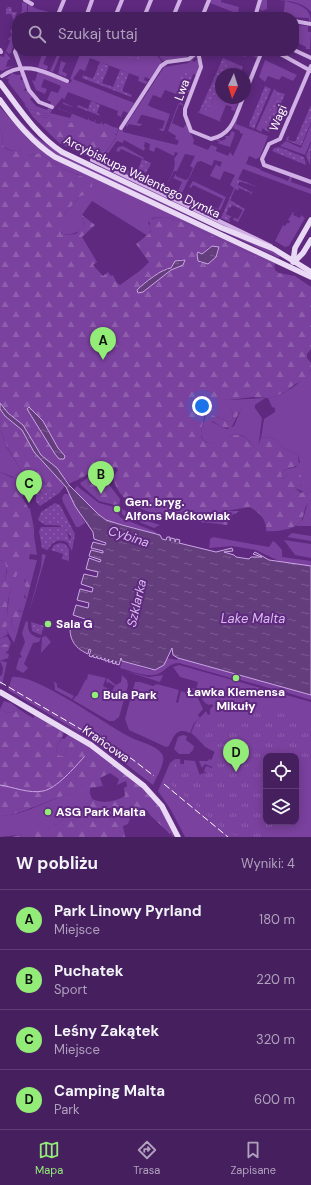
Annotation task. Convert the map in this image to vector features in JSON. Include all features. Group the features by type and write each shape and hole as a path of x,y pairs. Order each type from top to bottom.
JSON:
{"street":[{"path":"25,0 32,4"},
{"path":"59,12 64,0"},
{"path":"88,12 92,0"},
{"path":"117,12 122,0"},
{"path":"146,12 151,0"},
{"path":"175,12 180,0"},
{"path":"204,12 209,0"},
{"path":"256,12 260,0"},
{"path":"299,22 311,24"},
{"path":"299,52 311,58"},
{"path":"17,56 30,90 39,102 52,107"},
{"path":"121,128 161,66 167,62 186,60 191,56"},
{"name":"Lwa","path":"199,56 201,67 185,109 185,115 191,131 211,139 225,134 231,126 240,104"},
{"path":"251,78 260,56"},
{"path":"285,56 310,69"},
{"path":"1,84 1,75 21,67 35,69 67,81"},
{"name":"Wagi","path":"310,69 280,140 269,144 262,159 264,165 311,182"},
{"name":"Arcybiskupa Walentego Dymka","path":"1,84 32,126 47,141 62,152 227,230 285,254 310,271"},
{"name":"Arcybiskupa Walentego Dymka","path":"0,100 26,133 41,147 55,157 311,277"},
{"path":"92,160 243,231 270,245 274,249"},
{"path":"94,168 100,165"},
{"path":"296,270 294,261 295,248 311,220"},
{"path":"282,264 294,261 303,253 311,240"},
{"path":"285,254 295,248"},
{"path":"303,253 303,262 310,271"},
{"name":"Krańcowa","path":"0,692 91,745 144,786 162,806 178,837"}],"green space":[{"path":"210,0 221,0 221,2 239,7 238,12 233,12 210,3 205,12"},
{"path":"262,0 267,0 267,9 262,11 260,9"},
{"path":"279,0 311,0 311,12 305,6"},
{"path":"285,1 299,5 309,13 311,22 309,21 309,18 299,18 299,12 284,12"},
{"path":"22,2 27,4 27,12 21,12"},
{"path":"28,4 37,9 49,12 28,12"},
{"path":"11,7 12,16 11,14 6,14 6,9"},
{"path":"299,25 308,26 308,32 311,32 310,49 306,49 306,47 299,44"},
{"path":"12,36 11,53 9,54 6,51"},
{"path":"5,52 11,59 8,60 6,67 13,66 2,71 0,70 0,56 4,57"},
{"path":"41,56 47,56 43,64 48,66 47,70 38,67"},
{"path":"57,56 60,56 53,72 50,71"},
{"path":"79,56 158,56 162,62 150,79 145,77 144,80 148,82 146,84 138,81 139,77 90,58 85,71 80,69 73,79 134,103 128,113 123,111 121,117 117,115 118,111 68,92 64,101 62,98 50,113 70,118 72,114 59,109 60,107 60,109 88,120 89,117 89,120 94,122 96,119 95,123 100,124 102,122 103,125 105,123 118,128 117,134 98,131 57,119 32,116 31,114 48,116 49,114 29,109 8,82 9,79 6,79 12,73 17,75 22,74 23,76 20,78 21,80 24,79 27,88 24,89 25,91 28,90 33,97 30,99 36,106 47,110 51,102 47,100 51,91 58,93 61,86 44,79 41,87 47,89 45,94 36,90 32,80 35,81 38,71 70,83 72,80 70,79"},
{"path":"122,56 136,56 141,60"},
{"path":"159,56 188,56 163,61"},
{"path":"197,56 192,60 194,62 198,59 199,66 196,75 193,74 194,72 179,82 189,86 187,89 190,90 189,92 176,94 165,90 161,98 153,95 148,105 170,114 164,131 161,131 159,128 162,129 165,121 143,115 141,115 137,123 142,125 139,126 129,124 127,127 126,125 164,67 188,63"},
{"path":"223,58 227,60 227,68 219,68"},
{"path":"227,60 237,64 235,68 227,68"},
{"path":"265,60 297,75 293,81 282,76 279,80 268,76 265,82 259,77"},
{"path":"61,61 66,63 62,71 67,74 66,77 58,74"},
{"path":"100,62 109,66 102,83 113,87 120,70 129,73 122,91 132,95 131,97 82,78 83,75 93,79"},
{"path":"237,64 243,67 243,68 235,68"},
{"path":"184,70 194,71 189,86 179,82"},
{"path":"215,76 215,96 209,109 199,112"},
{"path":"265,86 271,89 254,129 249,126 250,122"},
{"path":"274,89 278,92 261,132 256,129"},
{"path":"278,92 285,94 269,132 262,128"},
{"path":"215,96 215,104 238,104 235,111 231,110 232,107 226,105 220,120 221,122 197,112 209,109"},
{"path":"91,101 100,105 97,113 101,116 77,107 78,105 88,109"},
{"path":"23,102 29,109 49,114 48,116 31,114"},
{"path":"63,102 75,108 63,104"},
{"path":"181,102 184,106 179,104 172,123 183,128 186,124 194,140 193,144 208,150 211,145 217,147 216,151 228,156 230,152 233,156 243,134 233,128 238,115 236,124 268,136 260,157 256,159 249,156 246,164 260,169 262,166 260,170 288,181 290,176 292,177 291,182 311,189 311,194 243,169 234,188 230,185 235,175 224,171 220,180 210,176 216,164 220,167 222,162 214,160 212,166 201,161 197,162 182,193 178,191 182,182 173,178 176,174 176,176 185,180 188,179 193,168 190,166 195,156 185,154 177,171 174,171 167,185 174,169 174,159 178,153 175,152 174,156 156,147 154,152 149,150 150,144 145,142 144,147 148,149 145,148 144,151 124,140 123,143 117,141 107,155 110,161 115,163 102,164 99,162 116,138 119,128 123,129 123,132 177,145 179,141 175,139 176,136 168,131 178,104"},
{"path":"311,105 311,122 301,146 286,140 288,136 288,140 295,142"},
{"path":"0,107 28,139 48,155 276,264 274,265 183,222 165,217 152,218 148,223 152,228 148,236 92,201 82,215 84,227 77,232 62,235 62,217 79,197 84,195 81,176 64,169 39,153 28,156 23,150 14,151 3,146 2,133 0,130"},
{"path":"14,115 36,137 61,154 229,233 281,254 279,258 201,221 69,162 39,141"},
{"path":"32,116 57,119 96,129 98,131 113,132 117,136 99,162 59,143"},
{"path":"311,124 311,141 305,155 280,146 286,141 301,148"},
{"path":"0,130 2,133 2,143 6,149 12,151 26,150 28,156 39,153 64,169 90,180 92,183 92,188 89,193 79,197 62,217 63,229 61,234 76,234 84,226 82,215 95,225 82,237 97,262 93,265 103,276 108,272 111,276 113,275 117,283 120,285 141,270 149,262 136,244 151,232 149,219 165,217 183,222 274,265 275,270 279,273 295,276 311,287 311,349 307,354 307,358 311,363 311,369 305,379 287,391 274,397 253,397 228,400 206,398 204,403 205,412 201,432 201,437 209,443 217,442 231,436 241,435 257,449 261,438 269,437 277,440 283,448 298,455 299,465 284,470 281,475 284,479 289,472 298,471 303,484 295,488 301,493 306,490 307,494 311,491 311,500 306,507 300,523 296,526 280,531 266,531 264,520 250,507 225,511 223,515 228,523 227,525 178,519 144,510 129,502 119,491 113,477 118,470 116,467 109,470 103,470 97,462 92,470 82,478 69,483 66,479 62,482 65,486 58,494 50,490 42,480 32,486 29,485 26,476 22,476 21,470 6,445 0,429","holes":["209,247 219,249 217,255 210,263 200,263 200,252 202,254","183,259 183,265 171,270 143,292 165,268 170,268 178,260"]},
{"path":"232,131 235,133 230,147 217,143 220,142 216,140 218,139 221,141 226,139 225,136 229,136"},
{"path":"311,143 310,165 306,156"},
{"path":"123,146 144,158 143,159 121,149 119,152 116,151 118,147"},
{"path":"279,147 304,157 306,165 272,151 274,148"},
{"path":"142,159 151,163 146,173 138,169"},
{"path":"100,167 103,167 241,232 227,228"},
{"path":"121,167 141,177 139,181 120,171"},
{"path":"143,177 160,186 158,189 141,181"},
{"path":"238,179 258,187 239,182 238,185 251,192 253,191 250,196 251,193 239,188 238,190 235,189 230,200 245,209 238,222 233,220 234,218 238,219 243,210 232,205 230,208 229,207 226,214 232,217 229,218 230,222 221,218"},
{"path":"193,181 226,197 220,211 212,209 213,207 218,209 223,199 193,185 191,188 189,187"},
{"path":"182,193 185,199 180,197"},
{"path":"293,212 293,215 300,218 301,215 305,218 289,246 285,247 275,241 283,225 285,226 289,223 290,221 288,220"},
{"path":"311,369 311,491 308,494 295,488 299,485 302,486 289,472 284,479 281,475 284,470 296,467 300,462 298,455 283,448 277,440 269,437 261,438 264,419 275,412 275,408 272,407 268,398 274,397 292,388 308,374"},
{"path":"211,397 228,400 265,398 255,405 255,408 262,418 258,450 244,436 240,435 231,436 214,443 209,443 202,438 201,431 206,416 204,403 206,398","holes":["231,409 241,409 234,426 227,429 212,422 215,416 229,422 232,420 233,414"]},
{"path":"236,404 240,406 241,409 231,428 226,428 219,425 210,418 212,415 229,422 232,420 232,405"},
{"path":"0,429 6,446 21,470 22,476 18,481 22,492 13,477 0,472"},
{"path":"0,472 15,479 24,496 22,497 29,509 30,508 34,535 30,550 14,580 9,595 6,629 8,634 0,639 0,580 5,581 7,570 5,562 0,560"},
{"path":"98,474 104,478 120,499 119,506 99,501 81,485 80,483 93,475"},
{"path":"36,478 39,478 50,490 58,494 40,506 36,502 36,494 33,490 30,491 33,489 31,486"},
{"path":"77,486 99,503 118,508 118,514 121,518 156,532 155,534 106,520 74,490"},
{"path":"64,494 70,494 85,523 79,527 76,527 63,502 62,498"},
{"path":"311,500 311,526 296,526 303,519 308,502"},
{"path":"55,503 60,505 75,534 72,551 68,544 71,537 63,527 45,525 38,520 41,512"},
{"path":"122,509 141,519 160,525 154,528 124,516 122,514"},
{"path":"228,511 240,511 232,515 228,522 224,515"},
{"path":"41,527 63,527 67,531 70,542 56,541 48,550 42,548 39,531"},
{"path":"292,533 311,536 311,541 287,537"},
{"path":"34,535 37,555 30,554 29,559 37,560 32,579 26,579 24,581 26,588 24,597 27,599 23,612 19,610 11,616 12,628 17,633 14,643 6,629 9,595 13,579 20,569"},
{"path":"213,537 269,547 273,541 282,550 282,557 311,561 311,566 281,562 256,550 232,546 209,548 210,539"},
{"path":"284,540 311,544 311,558 295,555"},
{"path":"60,543 65,544 69,549 69,561 62,559 63,554 51,550 54,545"},
{"path":"42,554 46,555 28,616 41,567"},
{"path":"0,560 5,562 7,566 5,581 0,580"},
{"path":"26,579 32,579 27,599 24,594 26,588 24,583"},
{"path":"15,610 23,612 17,633 12,628 11,616"},
{"path":"26,621 28,622 30,633 41,638 39,642 33,643 24,664 28,668 23,673 16,669 19,658 22,657 20,654 25,642 22,633"},
{"path":"31,622 44,626 41,635 32,631"},
{"path":"7,636 11,643 0,645 0,639"},
{"path":"46,636 51,642 41,653 42,637"},
{"path":"11,643 6,653 9,654 8,658 0,661 0,645"},
{"path":"167,658 177,660 178,658 311,695 311,700 288,692 286,693 237,679 235,677 234,679 179,663 171,665 156,675 145,675 120,668 122,661 150,670 164,665"},
{"path":"0,661 7,662 2,685 0,684 0,676 2,675 3,668"},
{"path":"179,665 311,702 311,726 215,752 205,746 191,733 195,723 206,711 208,715 210,714 210,709 213,706 212,704 209,705 205,703 202,699 205,696 204,694 187,690 186,687 196,689 198,682 180,677 173,667"},
{"path":"125,671 149,677 163,675 160,682"},
{"path":"88,674 106,678 103,686 112,691 115,686 108,682 106,683 107,678 116,685 121,682 122,675 127,680 128,686 119,717 114,721 109,721 73,700 77,696 86,679 87,680"},
{"path":"12,677 23,678 53,691 117,730 132,738 151,745 159,751 162,754 163,761 153,785 101,745 8,690"},
{"path":"54,681 57,684 57,687 74,696 72,699 55,690"},
{"path":"135,682 153,686 157,684 179,690 176,702 178,703 181,691 197,696 203,709 198,715 200,718 194,723 190,733 182,731 176,733 169,746 166,747 129,730 125,719"},
{"path":"14,696 91,740 152,787 91,741"},
{"path":"4,701 11,703 20,710 8,713 0,709"},
{"path":"261,708 287,712 311,721 311,762 306,762 299,768 299,753 263,753 263,825 281,825 276,837 238,837 218,825 171,784 170,777 174,764 185,764 190,766 194,776 204,773 207,774 204,771 206,766 212,768 214,762 211,761 215,751 205,747 194,732 197,723 203,719 237,724"},
{"path":"0,709 8,713 20,710 33,718 35,716 64,732 57,746 58,755 62,756 65,753 73,737 90,746 141,786 162,810 160,815 170,830 170,834 151,816 147,810 130,818 128,824 123,826 125,837 12,837 54,826 68,816 88,809 92,799 105,802 121,798 125,796 124,788 127,786 126,781 117,785 119,779 110,773 100,778 103,786 90,788 90,793 72,793 11,815 0,816"},
{"path":"68,735 73,737 65,753 62,756 58,755 56,749 58,744 62,738 64,739"},
{"path":"183,735 187,736 186,740 194,746 193,750 189,754 179,754 174,749 178,737"},
{"path":"175,759 180,759 181,769 241,837 185,837 171,810 158,791 170,763"},
{"path":"209,759 220,763 215,768 205,764 202,768 199,761 208,761"},
{"path":"184,760 195,761 200,776 199,779 184,772"},
{"path":"311,760 311,837 262,837 271,825 299,825 299,764"},
{"name":"ASG Park Malta","path":"83,790 90,793 92,799 88,809 68,816 54,826 28,834 0,837 0,816 11,815 32,809 62,796"},
{"path":"162,810 174,835 173,837 160,815"}],"water":[{"path":"212,246 219,247 216,257 208,264 198,261 198,252 202,254"},
{"path":"185,260 183,265 171,270 143,292 138,293 137,290 140,287 159,273 171,268 175,261"},
{"name":"Lake Malta","path":"0,403 8,413 23,425 41,455 57,468 69,485 106,520 160,535 162,539 166,540 167,537 170,537 170,541 171,538 175,539 175,542 176,539 180,540 179,543 216,552 232,548 233,551 224,552 236,557 249,559 251,557 262,557 253,554 255,552 269,560 311,566 311,695 178,658 173,655 172,648 164,665 155,670 122,661 121,658 119,665 116,664 116,661 115,664 112,663 113,660 108,662 109,659 105,661 105,658 104,660 101,659 101,657 100,659 97,658 97,656 96,658 93,657 93,655 92,657 89,656 91,650 89,649 88,654 78,648 71,636 71,620 84,623 85,619 73,615 76,605 88,608 89,603 77,600 80,589 92,592 93,588 81,584 84,574 97,577 98,572 86,569 89,558 100,562 101,560 89,556 91,550 103,553 103,551 91,548 93,542 105,545 106,543 94,539 93,532 75,506 66,487 34,452 22,430 5,416 0,409"},
{"path":"29,407 43,421 58,448 65,456 64,459 59,459 55,454 27,409"}],"waterway":[{"name":"Szklarka","path":"0,785 33,792 43,791 54,786 65,777 84,757"}],"railway":[{"path":"0,682 132,759 154,776"},
{"path":"164,784 228,837"}],"place":[{"name":"Park Linowy Pyrland","path":"103,360"},
{"name":"Puchatek","path":"101,494"},
{"name":"Leśny Zakątek","path":"29,503"},
{"name":"Gen. bryg. Alfons Maćkowiak","path":"117,509"},
{"name":"Sala G","path":"48,624"},
{"name":"Ławka Klemensa Mikuły","path":"236,678"},
{"name":"Bula Park","path":"95,695"},
{"name":"Camping Malta","path":"236,772"},
{"name":"ASG Park Malta","path":"48,812"}],"water label":[{"name":"Cybina","path":"129,536"}]}
